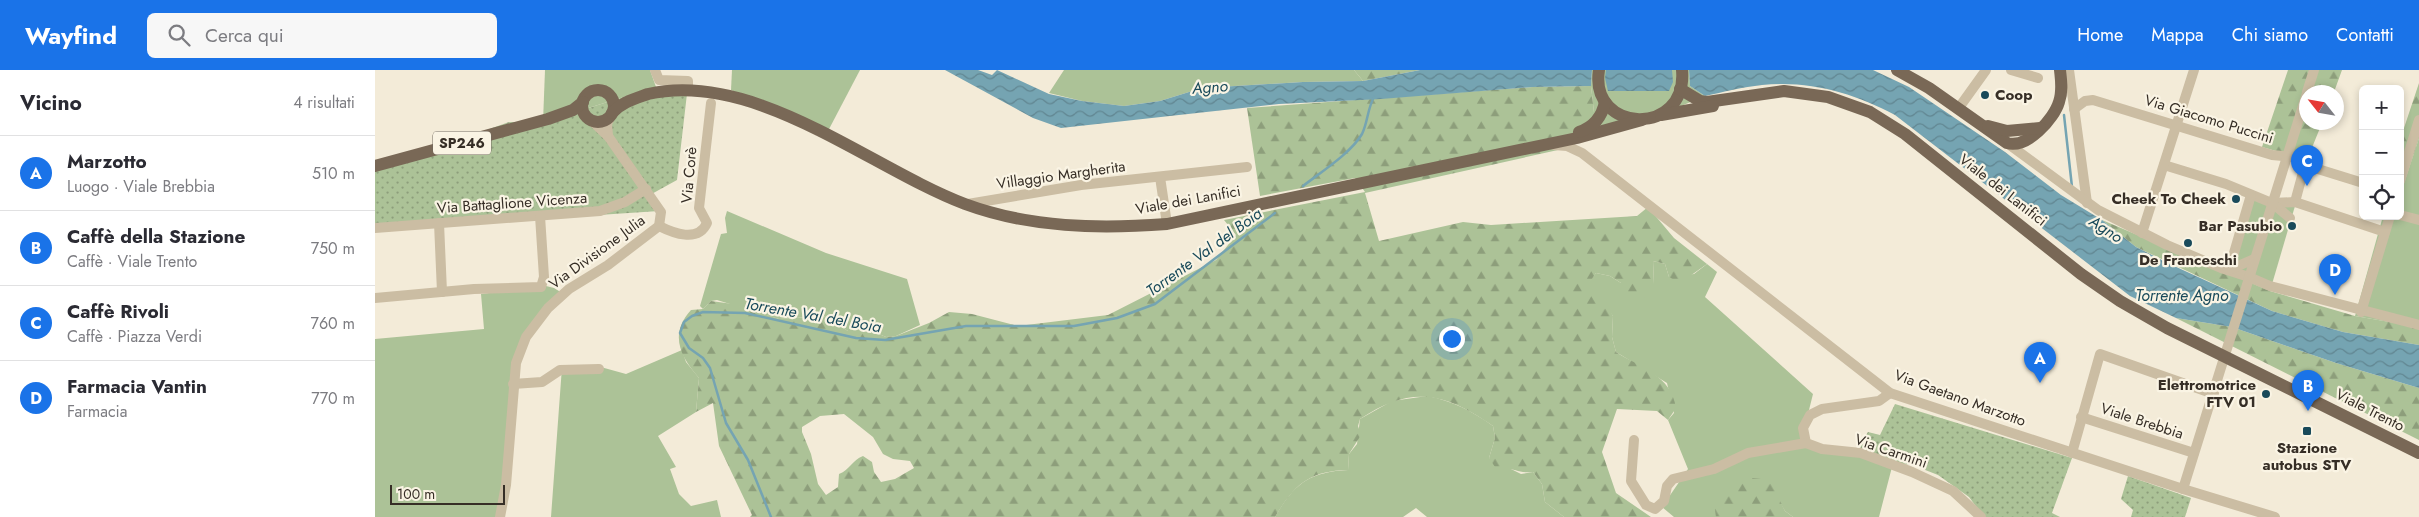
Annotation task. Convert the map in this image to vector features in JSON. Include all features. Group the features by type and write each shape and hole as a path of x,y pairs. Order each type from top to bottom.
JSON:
{"main road":[{"path":"1599,70 1602,96 1615,112 1628,118 1642,120"},
{"path":"1658,116 1668,109 1680,90 1682,70"},
{"path":"1897,70 1977,121 2007,143 2021,143 2050,118 2059,103 2061,90 2060,70"},
{"name":"Viale dei Lanifici","path":"375,166 548,119 573,110 583,102 587,95 595,91 617,97 688,87 735,92 775,103 801,114 914,180 965,204 1019,219 1055,225 1121,227 1167,224 1577,138 1658,116 1784,91 1828,97 1870,112 1905,134 2081,274 2120,301 2225,357"},
{"name":"Viale dei Lanifici","path":"1680,90 1699,101 1707,102 1747,98"},
{"name":"Viale dei Lanifici","path":"548,119 579,115 604,121 621,104 654,92"},
{"path":"608,94 614,103 611,114"},
{"name":"Viale dei Lanifici","path":"1542,144 1597,122 1603,113 1602,96"},
{"path":"583,102 589,118"},
{"path":"1977,121 2007,131 2035,132"},
{"name":"Viale Trento","path":"2225,357 2312,398 2419,453"}],"street":[{"path":"655,70 659,80 688,81 688,87"},
{"path":"1958,109 1986,70"},
{"path":"2011,70 2038,78"},
{"path":"2069,70 2087,203"},
{"path":"2142,233 2194,70"},
{"path":"2309,85 2314,70"},
{"name":"Via Giacomo Puccini","path":"2074,109 2085,101 2093,100 2273,155 2288,155 2302,158 2305,165 2359,182"},
{"name":"Via Corè","path":"659,226 680,234 695,234 704,230 707,224 699,208 711,103"},
{"path":"608,136 607,124 611,114"},
{"name":"Via Divisione Julia","path":"500,517 506,485 513,384 519,350 535,323 569,289 608,265 659,226 661,212 608,136 589,118"},
{"path":"2183,490 2299,119"},
{"path":"2402,175 2419,120"},
{"path":"2033,162 2029,145 2035,132"},
{"path":"1577,138 1582,153"},
{"path":"2007,143 2076,196 2142,233 2229,270 2249,276 2269,286 2361,312 2419,325"},
{"name":"Via Gaetano Marzotto","path":"1542,144 1567,146 1582,153 1890,393 2183,490 2275,517"},
{"path":"2164,165 2226,184 2272,203 2290,218"},
{"path":"2295,202 2305,165"},
{"name":"Villaggio Margherita","path":"965,204 1081,185 1247,167"},
{"path":"1160,176 1167,224"},
{"name":"Via Battaglione Vicenza","path":"375,228 600,211 625,202 646,189"},
{"path":"2229,270 2251,195"},
{"path":"2248,206 2295,202 2385,232"},
{"path":"375,298 442,292 541,287 544,277 540,216"},
{"path":"2404,216 2419,220"},
{"path":"2361,312 2389,220"},
{"path":"439,223 442,292"},
{"path":"2229,270 2254,259"},
{"path":"2072,453 2100,354 2214,394"},
{"path":"513,384 542,382 560,370 599,369"},
{"path":"1634,440 1631,481 1646,505 1655,509 1664,501 1667,486 1673,479 1714,469 1748,453 1806,443 1803,428 1810,415 1822,409 1879,401 1890,393"},
{"name":"Viale Brebbia","path":"2081,417 2194,453"},
{"name":"Via Carmini","path":"1806,443 1822,449 1861,454 1912,472 1953,491 1981,517"}],"green space":[{"path":"545,70 650,70 656,87 543,122"},
{"path":"732,70 860,70 828,131 731,90"},
{"path":"1064,70 1354,70 1363,81 1303,82 1202,88 1160,101 1124,106 1082,101 1049,93"},
{"path":"1354,70 1420,70 1363,81"},
{"path":"1592,70 1689,70 1690,86 1705,96 1657,116 1596,130 1591,86"},
{"path":"2288,70 2342,70 2337,85 2299,85 2299,130 2319,130 2307,160 2262,147"},
{"path":"2419,83 2419,138 2404,183 2404,130"},
{"path":"688,85 677,180 648,196 659,211 375,230 375,164 442,146 509,122 543,122 656,87"},
{"path":"1591,86 1596,130 1567,148 1365,193 1379,241 1463,222 1491,225 1637,216 1648,207 1674,238 1707,264 1680,283 1669,277 1665,264 1653,261 1654,284 1637,308 1622,300 1621,283 1610,276 1596,273 1589,283 1604,299 1613,316 1612,337 1616,352 1645,368 1661,380 1673,397 1676,408 1668,420 1657,411 1617,409 1602,452 1616,493 1651,517 1564,517 1545,502 1542,484 1533,472 1507,469 1497,470 1489,458 1495,438 1493,426 1459,406 1443,400 1412,397 1378,408 1360,419 1358,426 1361,435 1349,454 1348,470 1323,473 1304,482 1289,496 1275,517 750,517 752,515 719,446 713,403 696,412 699,378 682,353 679,336 680,328 691,310 703,309 711,301 733,304 779,319 824,316 848,331 872,331 886,337 896,336 929,323 949,312 972,314 1018,326 1108,315 1216,260 1236,235 1224,220 1365,192 1355,178 1260,196 1247,108 1533,87","holes":["844,414 873,437 883,454 893,459 910,461 914,468 895,479 881,482 874,472 872,462 863,456 839,474 838,487 826,495 818,484 802,427 820,416"]},
{"path":"2419,138 2419,327 2355,316 2382,220 2404,220 2404,183"},
{"path":"2249,192 2295,206 2270,291 2227,273"},
{"path":"727,211 826,253 907,279 920,325 896,336 886,337 872,331 848,331 824,316 779,319 717,300 711,301 703,309 700,306 721,234 727,233 725,218"},
{"path":"2102,220 2270,291 2355,316 2419,327 2419,345 2343,332 2272,311 2136,247"},
{"path":"1653,261 1665,264 1669,277 1694,274 1707,264 1717,272 1705,297 1813,394 1801,442 1860,452 1892,467 1879,517 1793,517 1785,511 1777,497 1716,514 1716,517 1674,517 1662,507 1688,469 1668,420 1674,413 1667,383 1616,352 1612,337 1613,316 1588,283 1596,273 1610,276 1621,283 1654,284"},
{"path":"546,286 562,293 522,342 499,517 375,517 375,339 484,329 481,294"},
{"path":"2176,318 2232,327 2336,363 2419,388 2419,440"},
{"path":"682,350 686,362 699,378 696,412 658,436 676,467 670,469 679,494 691,506 717,500 721,517 551,517 562,367 597,366 626,374"},
{"path":"1427,396 1462,407 1493,426 1495,438 1489,458 1521,474 1533,472 1542,484 1545,502 1564,517 1427,517 1416,508 1403,517 1275,517 1289,496 1304,482 1313,477 1334,471 1348,470 1349,454 1357,444 1360,419 1392,401"},
{"path":"1895,404 2072,458 2052,513 2060,517 1984,517 1969,497 1938,475 1910,464 1896,466 1860,452 1861,443 1868,432 1880,435"},
{"path":"2128,476 2191,498 2185,517 2131,517 2133,510 2121,499"},
{"path":"1753,478 1770,480 1785,511 1793,517 1716,517 1714,503 1718,498 1736,484"}],"water":[{"path":"945,70 978,70 992,75 997,70 1049,94 1082,101 1124,106 1160,101 1202,88 1303,82 1363,81 1420,70 1592,70 1591,86 1533,87 1381,99 1279,104 1061,128 1033,118"},
{"path":"1606,70 1672,70 1673,82 1669,91 1608,91 1605,78"},
{"name":"Torrente Agno","path":"1689,70 1873,70 1909,87 2005,152 2061,195 2102,220 2136,247 2272,311 2343,332 2419,345 2419,388 2336,363 2232,327 2176,318 2130,296 1895,115 1864,100 1831,90 1797,84 1755,86 1705,96 1690,86"}],"waterway":[{"name":"Torrente Val del Boia","path":"1303,186 1335,162 1357,141 1364,129 1374,97"},
{"path":"2064,115 2072,187"},
{"name":"Torrente Val del Boia","path":"771,517 748,460 726,423 710,368 703,358 689,348 680,333 684,322 692,316 703,312 745,313 856,338 885,340 966,326 1074,326 1117,318 1155,304 1275,213"}],"place":[{"name":"Coop","path":"1985,95"},
{"name":"Caffè Rivoli","path":"2307,186"},
{"name":"Cheek To Cheek","path":"2236,199"},
{"name":"Bar Pasubio","path":"2292,226"},
{"name":"De Franceschi","path":"2188,243"},
{"name":"Farmacia Vantin","path":"2335,295"},
{"name":"Marzotto","path":"2040,383"},
{"name":"Elettromotrice FTV 01","path":"2266,394"},
{"name":"Caffè della Stazione","path":"2308,411"},
{"name":"Stazione autobus STV","path":"2307,431"}],"water label":[{"name":"Agno","path":"1210,87"},
{"name":"Agno","path":"2106,229"}]}
